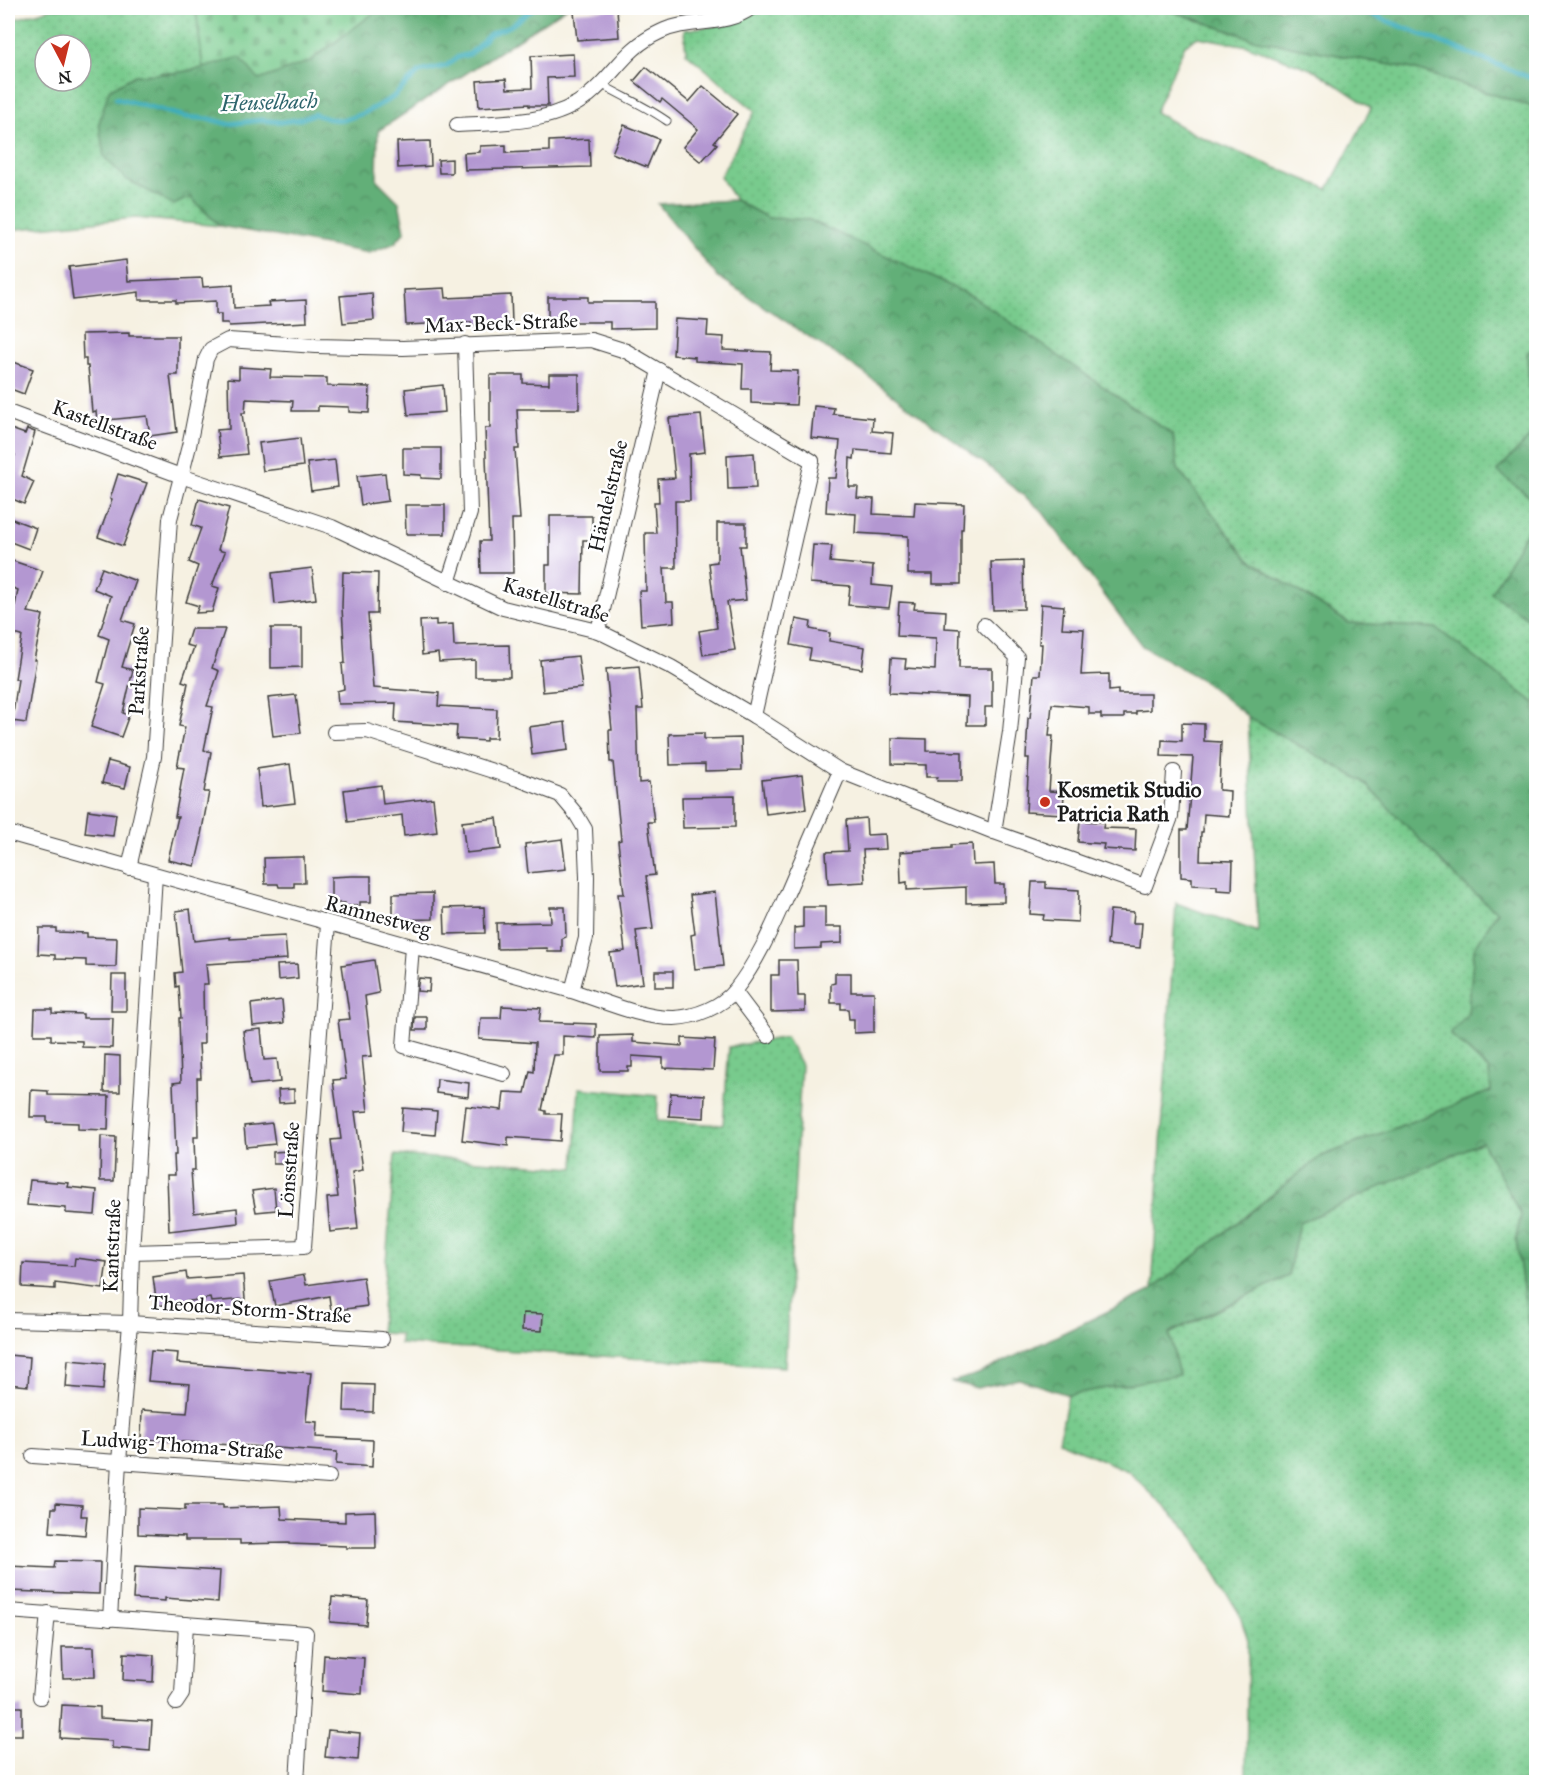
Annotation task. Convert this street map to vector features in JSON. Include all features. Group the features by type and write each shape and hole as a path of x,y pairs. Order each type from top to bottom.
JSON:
{"street":[{"path":"457,125 526,121 546,117 572,107 590,94 625,55 642,40 683,24 727,19 741,15 752,8"},
{"name":"Max-Beck-Straße","path":"181,476 206,359 211,349 228,340 316,346 403,348 591,340 626,351 812,461 754,716"},
{"path":"448,584 470,513 465,344"},
{"name":"Händelstraße","path":"598,631 659,370"},
{"name":"Kastellstraße","path":"8,412 181,476 332,527 448,584 503,608 598,631 671,668 754,716 840,771 994,832 1145,886 1171,817 1174,772"},
{"name":"Parkstraße","path":"129,868 154,757 170,519 181,476"},
{"path":"984,625 1017,657 1010,732 994,832"},
{"path":"334,732 367,731 518,779 560,795 585,829 586,938 572,991"},
{"name":"Ramnestweg","path":"8,833 572,991 654,1017 676,1018 699,1014 715,1006 734,991 752,964 773,926 840,771"},
{"name":"Kantstraße","path":"110,1619 130,1323 132,1252 155,875"},
{"name":"Lönsstraße","path":"132,1252 304,1247 328,924"},
{"path":"412,947 404,1046 504,1074"},
{"path":"734,991 768,1036"},
{"name":"Theodor-Storm-Straße","path":"8,1320 130,1323 382,1339"},
{"name":"Ludwig-Thoma-Straße","path":"33,1456 329,1477"},
{"path":"8,1611 306,1633 297,1782"},
{"path":"40,1697 48,1613"},
{"path":"176,1703 182,1694 186,1624"}],"lane":[{"path":"600,83 647,107 667,121"}],"green space":[{"path":"54,8 196,8 203,68 176,73 160,72 190,197 220,226 136,218 8,230 8,21"},
{"path":"196,8 380,8 310,61 259,80 240,57 203,68"},
{"path":"380,8 566,8 378,131 377,180 399,202 405,231 395,243 369,253 220,226 190,197 174,205 126,179 104,157 99,123 109,90 135,75 176,73 240,57 310,61"},
{"path":"761,8 1163,8 1253,39 1413,69 1536,108 1536,345 1527,354 1533,434 1498,471 1536,502 1536,515 1492,593 1536,624 1536,704 1436,628 1349,623 1250,561 1178,470 1173,435 810,220 768,218 735,200 720,177 755,111 686,53 684,30 735,23","holes":["1198,37 1248,46 1316,71 1371,108 1328,189 1196,135 1155,112 1185,45"]},
{"path":"1163,8 1536,8 1536,108 1413,69 1253,39"},
{"path":"735,200 768,218 810,220 972,296 1173,435 1178,470 1250,561 1349,623 1436,628 1536,704 1536,1379 1516,1238 1521,1215 1482,1142 1299,1223 1288,1276 1169,1333 1179,1375 1068,1395 1019,1379 977,1388 952,1382 978,1374 1152,1290 1320,1157 1491,1091 1489,1070 1450,1034 1468,1014 1474,949 1497,912 1465,886 1363,781 1248,717 1202,680 1142,646 1042,511 988,466 861,371 717,276 658,204"},
{"path":"1536,345 1536,502 1497,471 1533,434 1527,354"},
{"path":"1536,515 1536,624 1491,593"},
{"path":"1248,717 1363,781 1465,886 1497,912 1474,949 1469,1014 1450,1034 1489,1071 1491,1091 1320,1157 1152,1290 1176,903 1258,932"},
{"path":"786,1037 801,1065 785,1367 400,1344 400,1334 380,1333 395,1155 574,1168 579,1088 658,1096 657,1121 723,1125 729,1047"},
{"path":"1482,1141 1521,1215 1516,1238 1536,1379 1536,1782 1246,1782 1248,1641 1239,1613 1189,1530 1128,1471 1059,1441 1068,1395 1178,1375 1169,1334 1288,1276 1299,1223"}],"building":[{"path":"617,9 619,37 577,40 574,12"},
{"path":"573,54 574,77 547,78 548,106 529,106 529,104 479,107 477,81 506,79 507,89 532,88 531,56"},
{"path":"646,67 689,102 703,86 737,114 714,142 717,144 701,162 683,147 698,129 662,99 660,102 634,81"},
{"path":"624,125 659,139 647,167 612,153"},
{"path":"589,139 590,167 465,170 464,153 480,152 480,146 506,145 506,153 549,151 549,141"},
{"path":"430,141 431,166 398,168 397,142"},
{"path":"452,159 452,173 439,173 438,160"},
{"path":"126,260 128,281 202,278 203,287 233,285 234,308 269,306 268,302 306,300 307,322 229,326 228,323 221,323 221,314 216,314 216,301 176,303 176,300 139,300 139,292 73,300 69,267"},
{"path":"445,288 446,298 511,295 512,324 472,325 471,322 406,325 404,290"},
{"path":"372,293 374,320 343,323 340,296"},
{"path":"548,297 588,297 588,302 655,302 655,328 610,329 610,322 548,322"},
{"path":"675,319 708,321 707,336 724,337 723,350 771,352 770,370 798,371 796,405 751,403 751,389 742,389 743,364 695,361 695,357 673,355"},
{"path":"129,333 129,336 178,336 178,375 170,375 177,432 150,436 147,416 97,421 96,411 92,412 88,366 86,366 86,359 83,359 82,334"},
{"path":"8,360 33,369 24,394 8,388"},
{"path":"239,367 271,369 270,377 327,378 327,386 370,387 369,413 349,412 349,407 318,406 318,411 292,411 293,401 246,399 245,413 242,413 247,454 220,457 217,430 229,429 228,378 239,379"},
{"path":"549,374 579,374 579,409 517,409 519,449 515,449 520,519 512,519 513,573 481,573 480,541 489,541 485,428 490,428 490,375 523,375 523,383 549,384"},
{"path":"443,385 445,412 408,415 405,389"},
{"path":"814,406 834,408 833,414 873,418 872,431 893,433 891,453 855,450 854,459 850,458 849,487 858,487 857,498 874,499 873,514 914,516 915,502 964,504 963,529 961,529 961,584 933,584 933,574 908,574 908,536 855,533 856,514 826,512 828,478 836,478 840,441 811,438"},
{"path":"701,415 705,452 689,454 690,501 675,501 676,568 664,568 666,602 673,602 674,622 641,625 639,591 646,591 645,533 656,533 654,502 659,502 658,479 675,478 669,418"},
{"path":"8,428 25,434 27,429 35,432 22,476 34,482 24,504 8,497 8,473 15,455 8,453"},
{"path":"300,438 303,466 263,471 259,443"},
{"path":"403,448 441,448 441,479 403,474"},
{"path":"754,453 756,488 728,489 727,455"},
{"path":"335,460 338,487 311,491 307,463"},
{"path":"385,473 388,501 361,505 357,476"},
{"path":"118,474 147,483 123,546 98,537 112,500 110,499"},
{"path":"199,499 229,508 218,550 225,552 212,586 219,588 212,612 196,613 199,606 186,602 198,566 189,562 201,528 192,525"},
{"path":"405,505 445,505 445,534 406,534"},
{"path":"550,516 592,516 592,540 583,540 582,594 546,593 546,565 550,565"},
{"path":"12,519 36,528 29,549 8,541"},
{"path":"717,523 746,523 746,546 740,546 746,600 727,602 735,650 703,655 699,631 717,628 709,563 717,562"},
{"path":"813,545 832,546 830,562 873,566 872,585 892,587 889,608 848,605 850,586 810,583"},
{"path":"13,561 43,571 28,612 43,615 34,660 36,660 26,723 12,721 18,679 15,679 22,636 10,633 18,590 8,586"},
{"path":"1023,561 1024,609 993,610 991,562"},
{"path":"102,568 136,581 122,620 135,624 122,667 133,670 123,713 129,715 121,737 91,727 105,684 98,682 109,639 99,635 111,596 94,589"},
{"path":"312,568 316,599 275,604 272,573"},
{"path":"343,572 378,573 377,614 368,614 373,688 439,693 438,706 497,709 496,738 486,738 486,741 456,739 457,726 395,722 396,703 338,704 337,691 344,689 342,664 345,663"},
{"path":"899,602 915,603 914,609 946,611 945,628 960,629 959,668 992,668 992,707 985,707 985,725 967,725 968,697 889,693 891,658 906,659 905,668 935,670 936,638 897,636"},
{"path":"1041,604 1064,606 1062,628 1084,629 1081,675 1109,674 1109,691 1118,690 1118,694 1150,694 1150,710 1136,711 1136,714 1124,714 1124,718 1101,718 1101,714 1089,714 1089,707 1052,704 1049,736 1053,736 1049,791 1064,792 1063,814 1026,812 1029,758 1026,758 1028,718 1030,718 1034,675 1040,675"},
{"path":"796,619 811,622 810,629 830,633 829,641 865,647 862,669 809,660 811,649 791,645"},
{"path":"436,620 436,625 453,624 454,646 509,645 510,677 475,677 475,660 439,662 438,653 422,655 420,621"},
{"path":"271,628 302,628 302,667 271,668"},
{"path":"191,629 225,629 212,668 219,671 207,706 213,707 204,750 211,752 204,792 209,792 195,866 168,860 178,817 175,817 184,768 177,767 185,727 179,726 188,683 182,681 194,647 186,645"},
{"path":"578,656 582,688 543,692 540,660"},
{"path":"639,666 643,709 637,709 639,783 649,782 654,822 648,822 655,875 646,876 653,929 636,931 643,983 615,987 610,953 625,951 618,894 624,894 613,762 610,762 609,730 612,730 606,669"},
{"path":"296,695 301,733 273,736 268,698"},
{"path":"565,722 568,750 532,755 529,727"},
{"path":"1182,723 1204,724 1204,741 1221,742 1219,790 1230,791 1229,816 1204,814 1200,860 1233,861 1232,891 1217,890 1217,886 1192,885 1192,878 1181,877 1181,830 1187,830 1193,757 1161,756 1162,740 1182,741"},
{"path":"704,733 704,739 741,738 742,770 705,771 705,764 670,765 669,734"},
{"path":"892,738 927,739 927,751 962,752 962,781 937,781 938,777 926,777 926,765 892,764"},
{"path":"108,761 130,767 125,788 102,783"},
{"path":"290,764 295,803 261,807 257,769"},
{"path":"802,775 806,809 766,814 762,780"},
{"path":"381,785 383,804 433,798 437,832 404,836 402,815 348,822 344,790"},
{"path":"735,796 735,827 683,828 682,797"},
{"path":"88,810 116,814 113,836 85,833"},
{"path":"497,818 501,849 466,853 462,822"},
{"path":"866,818 867,835 885,834 886,849 863,850 865,882 828,884 826,852 848,851 846,820"},
{"path":"1080,821 1104,822 1103,828 1136,829 1135,851 1103,849 1104,844 1078,842"},
{"path":"562,839 566,869 528,873 525,844"},
{"path":"972,844 973,865 994,864 995,884 1004,884 1004,902 966,903 966,887 907,890 907,882 901,883 900,852"},
{"path":"304,857 305,883 294,883 294,887 265,884 264,858"},
{"path":"371,876 371,902 360,902 360,906 331,903 331,877"},
{"path":"1032,882 1046,882 1046,888 1079,890 1078,922 1043,920 1044,915 1030,914"},
{"path":"715,892 723,966 695,969 691,935 695,934 690,895"},
{"path":"433,893 433,919 393,920 393,894"},
{"path":"484,907 485,933 445,934 444,908"},
{"path":"550,907 565,907 566,937 562,938 562,952 548,952 547,948 497,949 496,923 551,922"},
{"path":"803,907 825,907 825,927 842,927 842,943 821,944 821,948 794,949 794,928 803,927"},
{"path":"190,909 194,941 230,937 230,939 285,936 287,959 206,964 208,984 203,984 204,1044 199,1044 201,1078 197,1078 198,1137 194,1137 195,1170 191,1170 194,1213 237,1208 238,1223 169,1231 167,1175 175,1175 174,1155 176,1155 173,1083 181,1082 179,1018 181,1018 179,986 176,987 175,973 182,972 176,911"},
{"path":"1110,910 1134,912 1133,923 1142,923 1140,948 1107,945"},
{"path":"39,928 56,928 56,932 87,933 87,937 117,938 116,967 86,966 86,960 55,959 55,955 38,954"},
{"path":"374,960 379,993 365,996 372,1056 362,1057 368,1111 355,1112 363,1170 352,1172 358,1229 330,1232 327,1198 338,1197 331,1140 341,1139 333,1080 346,1079 338,1020 350,1019 342,965"},
{"path":"779,960 797,960 798,996 805,996 805,1011 771,1012 771,975 779,975"},
{"path":"297,964 298,978 278,980 277,965"},
{"path":"655,971 673,971 673,987 655,987"},
{"path":"835,973 851,973 851,992 874,992 874,1032 854,1033 854,1019 849,1019 848,1009 841,1009 841,1003 831,1003 831,984 835,983"},
{"path":"112,975 126,975 126,1011 111,1011"},
{"path":"419,978 430,979 429,992 417,991"},
{"path":"282,1000 284,1023 253,1026 251,1004"},
{"path":"502,1006 541,1008 539,1022 596,1024 596,1038 563,1036 563,1055 554,1055 542,1110 546,1111 546,1114 562,1114 560,1141 508,1137 508,1146 462,1140 466,1106 502,1110 504,1092 525,1093 530,1071 534,1072 535,1043 479,1039 481,1018 501,1018"},
{"path":"35,1009 52,1009 52,1013 83,1014 83,1018 113,1018 112,1048 82,1047 82,1041 51,1040 51,1035 34,1035"},
{"path":"415,1017 427,1017 427,1030 414,1030"},
{"path":"261,1029 264,1060 277,1059 280,1082 250,1085 243,1031"},
{"path":"633,1035 633,1042 682,1046 682,1038 715,1040 713,1070 663,1068 663,1058 632,1056 632,1067 628,1067 628,1071 600,1071 600,1036"},
{"path":"105,1055 120,1056 120,1092 104,1092"},
{"path":"437,1079 469,1083 468,1097 436,1093"},
{"path":"294,1089 294,1102 279,1103 278,1090"},
{"path":"31,1090 48,1091 48,1095 109,1096 108,1130 78,1129 78,1123 47,1122 47,1117 30,1117"},
{"path":"671,1093 705,1095 704,1118 669,1116"},
{"path":"403,1108 437,1111 435,1135 401,1132"},
{"path":"272,1123 275,1144 246,1147 244,1126"},
{"path":"101,1136 116,1137 114,1181 100,1181"},
{"path":"289,1151 289,1164 273,1164 273,1152"},
{"path":"30,1180 69,1183 68,1187 97,1190 95,1215 66,1213 66,1208 27,1205"},
{"path":"274,1188 276,1210 256,1212 252,1191"},
{"path":"75,1258 107,1262 103,1289 55,1283 55,1289 22,1287 23,1263 74,1266"},
{"path":"186,1272 187,1279 243,1275 245,1299 211,1302 210,1298 157,1306 153,1277"},
{"path":"304,1275 306,1285 363,1277 367,1306 331,1311 329,1296 275,1306 270,1281"},
{"path":"523,1313 543,1314 542,1331 522,1330"},
{"path":"151,1351 178,1353 177,1363 311,1373 306,1421 317,1422 316,1437 373,1440 372,1467 336,1464 337,1452 141,1439 142,1410 187,1413 190,1384 148,1381"},
{"path":"8,1355 30,1357 28,1386 8,1384"},
{"path":"68,1360 105,1363 103,1390 66,1387"},
{"path":"345,1384 374,1385 373,1412 344,1411"},
{"path":"56,1503 82,1505 81,1516 87,1516 85,1535 50,1532 52,1508 56,1508"},
{"path":"185,1505 223,1505 223,1508 281,1506 282,1519 345,1522 345,1512 375,1511 376,1548 289,1543 240,1544 240,1540 185,1540 185,1536 138,1534 138,1508 185,1510"},
{"path":"55,1561 100,1562 99,1594 8,1591 8,1566 54,1568"},
{"path":"135,1566 220,1571 218,1602 165,1598 165,1601 133,1599"},
{"path":"332,1597 368,1600 366,1625 330,1622"},
{"path":"62,1647 94,1647 95,1677 63,1678"},
{"path":"124,1653 154,1655 153,1682 123,1680"},
{"path":"324,1655 364,1658 362,1694 322,1691"},
{"path":"62,1705 100,1707 100,1718 152,1721 150,1751 112,1748 112,1741 60,1738"},
{"path":"8,1707 22,1707 22,1735 8,1735"},
{"path":"328,1730 360,1733 358,1760 325,1757"}],"waterway":[{"name":"Heuselbach","path":"116,98 186,117 210,119 228,124 262,120 281,122 314,114 329,119 344,120 364,113 392,98 419,72 446,66 458,57 470,54 490,34 510,26 534,8"},
{"name":"Heuselbach","path":"1322,8 1370,14 1536,80"}],"place":[{"name":"Kosmetik Studio Patricia Rath","path":"1045,802"}]}
